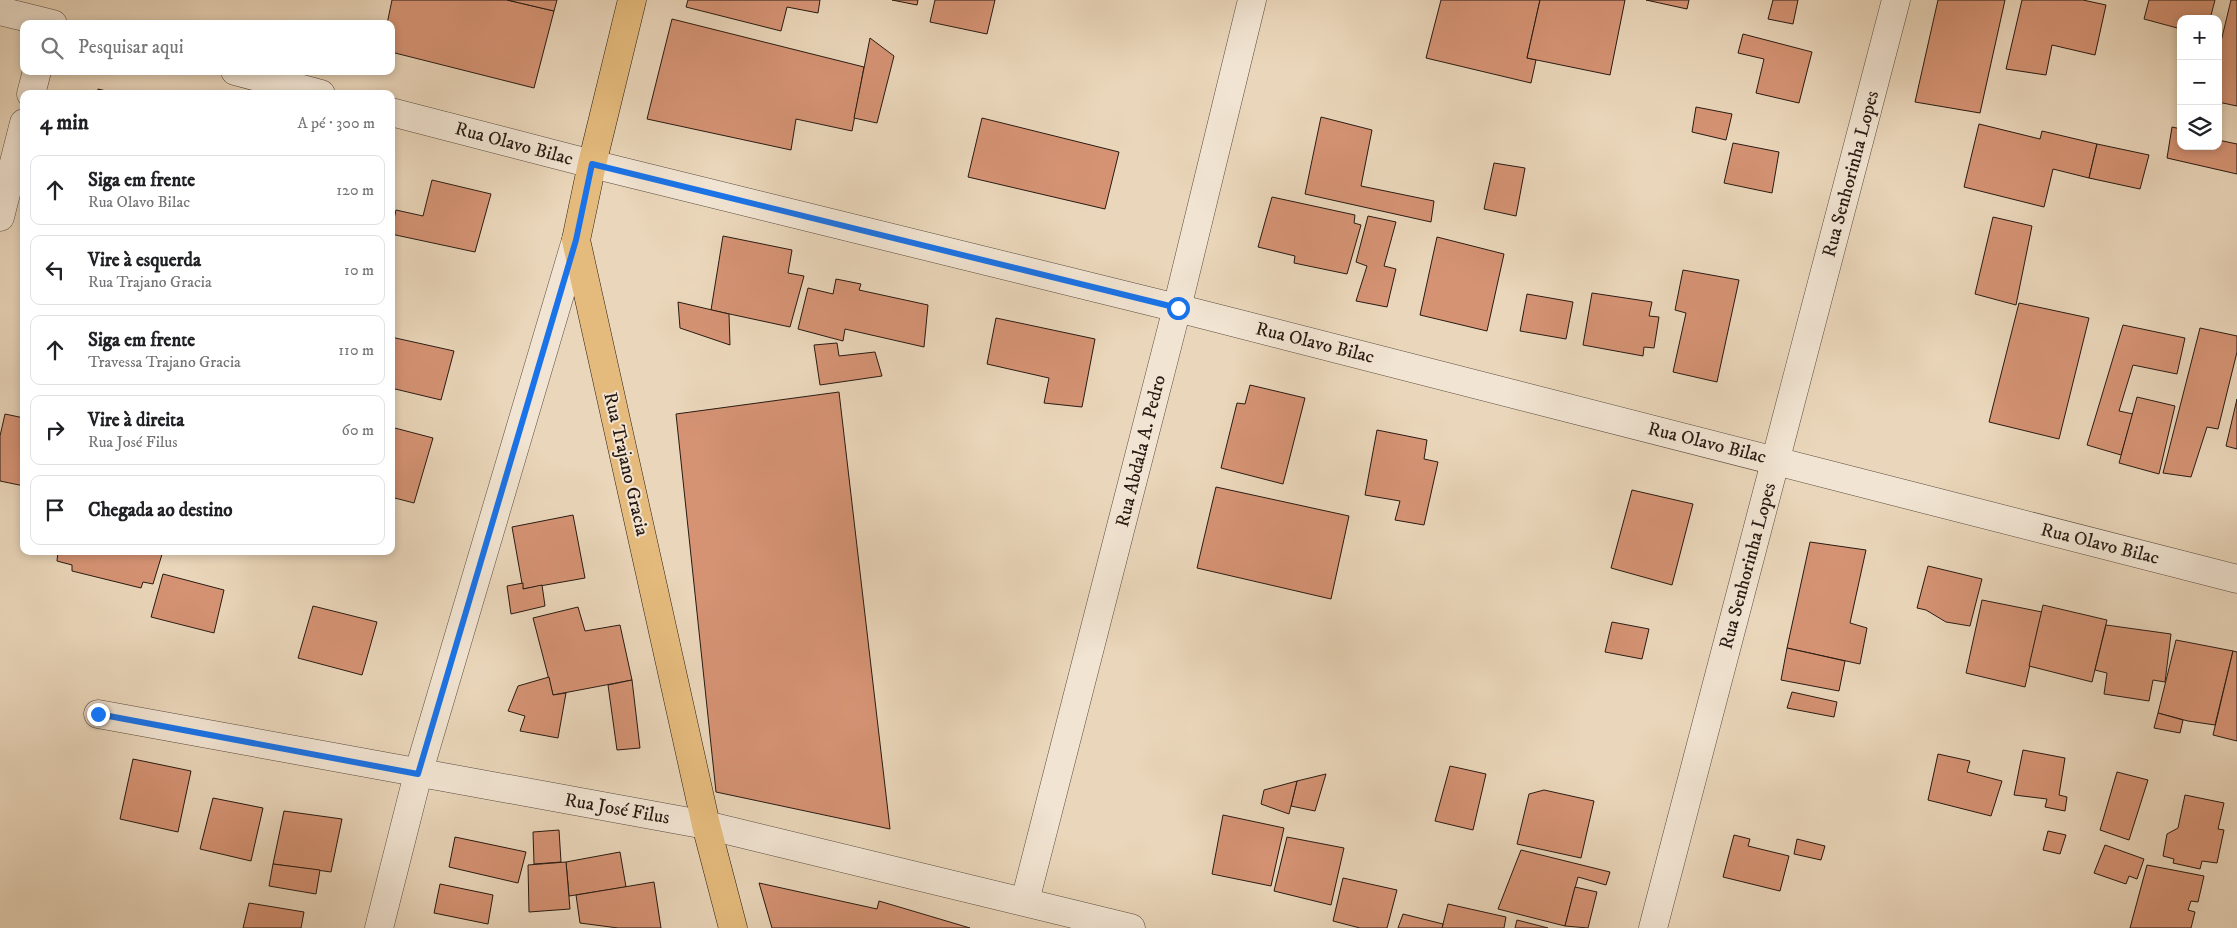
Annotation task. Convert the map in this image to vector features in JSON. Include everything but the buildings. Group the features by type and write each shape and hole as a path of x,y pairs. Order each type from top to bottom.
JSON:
{"main road":[{"name":"Rua Trajano Gracia","path":"632,0 592,164 576,240 706,825 733,928"}],"street":[{"name":"Rua Abdala A. Pedro","path":"1025,901 1178,308 1252,0"},
{"name":"Rua Senhorinha Lopes","path":"1653,928 1896,0"},
{"path":"0,11 51,18"},
{"path":"32,90 36,75"},
{"path":"250,75 306,90"},
{"name":"Rua Olavo Bilac","path":"395,113 592,164 1178,308 2237,579"},
{"path":"0,217 20,139"},
{"path":"378,928 418,774 576,240"},
{"name":"Rua José Filus","path":"98,714 418,774 706,825 1131,928"}],"route":[{"path":"98,714 418,774 576,240 592,164 1178,308"}]}
